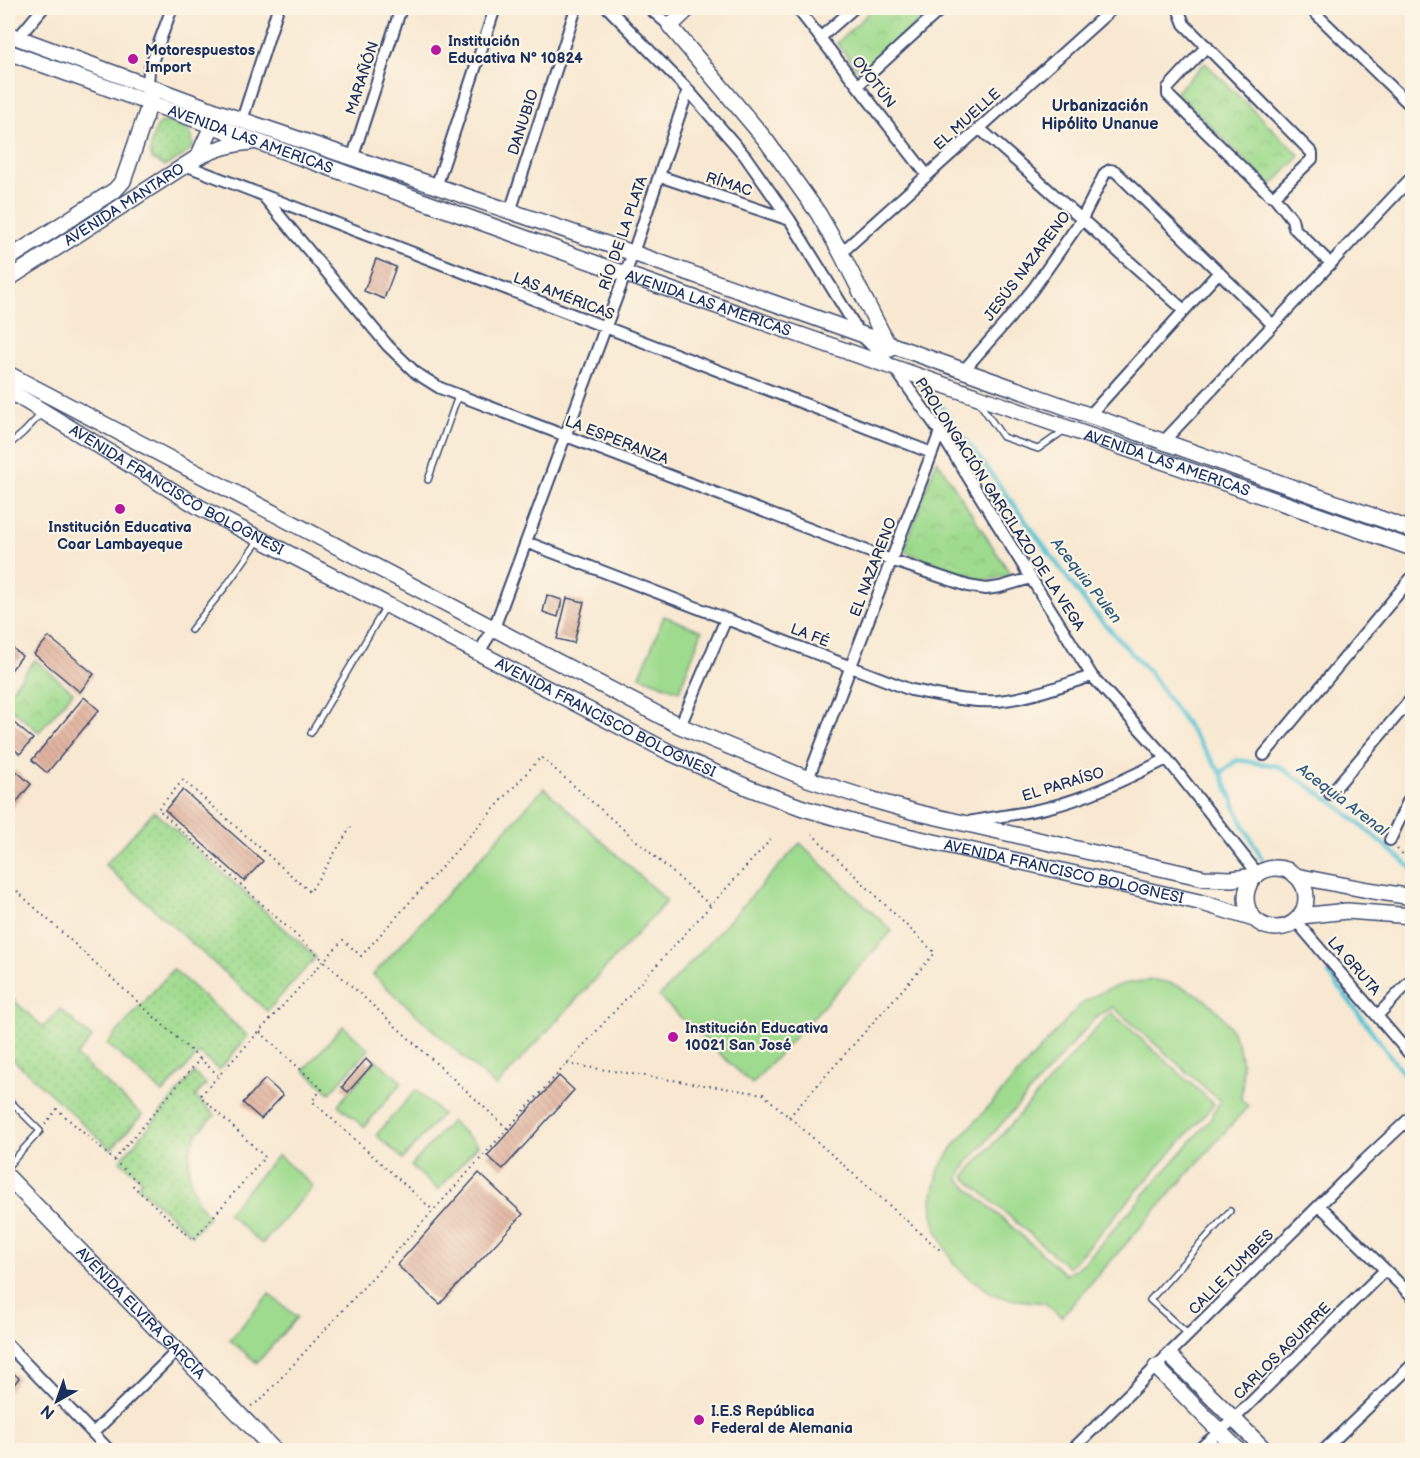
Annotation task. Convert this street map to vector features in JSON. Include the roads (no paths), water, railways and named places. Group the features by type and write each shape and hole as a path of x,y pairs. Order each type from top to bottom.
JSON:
{"street":[{"path":"13,36 43,8"},
{"path":"148,86 149,70 172,8"},
{"path":"242,120 278,8"},
{"name":"MARAÑÓN","path":"352,159 400,8"},
{"path":"436,187 495,8"},
{"name":"DANUBIO","path":"510,212 576,8"},
{"name":"PROLONGACIÓN GARCILAZO DE LA VEGA","path":"608,8 623,21 746,156 790,220 860,334 895,369 940,432 1092,676 1167,759 1257,875"},
{"path":"650,8 670,26 765,139 818,213 889,345 895,369"},
{"path":"670,26 689,8"},
{"name":"OYOTÚN","path":"797,8 927,175"},
{"path":"821,37 854,8"},
{"path":"858,86 942,8"},
{"name":"EL MUELLE","path":"841,253 1113,8"},
{"path":"1178,8 1185,24 1312,153 1312,159 1273,195"},
{"path":"1310,8 1413,107"},
{"name":"AVENIDA LAS AMERICAS","path":"13,36 148,86 215,119 255,142 895,369 1413,549"},
{"path":"1207,46 1168,88 1168,95 1270,195 1273,195 1292,219 1294,228 1325,258"},
{"name":"AVENIDA LAS AMERICAS","path":"8,52 150,103 215,119 242,120 633,253 1413,530"},
{"name":"AVENIDA MANTARO","path":"8,259 115,190 123,181 150,103 148,86"},
{"name":"RÍO DE LA PLATA","path":"479,652 494,628 633,253 687,90"},
{"name":"AVENIDA MANTARO","path":"8,279 192,161 215,119"},
{"path":"979,128 1184,310"},
{"path":"192,161 238,143 255,142"},
{"name":"LAS AMÉRICAS","path":"192,161 265,198 932,453"},
{"path":"128,166 128,173 136,185 149,189"},
{"name":"JESÚS NAZARENO","path":"963,370 1008,321 1033,289 1082,219 1105,173 1110,170 1115,171 1219,272"},
{"name":"RÍMAC","path":"658,176 790,220"},
{"path":"1163,442 1413,177"},
{"name":"LA ESPERANZA","path":"265,198 388,346 416,373 440,388 891,560 968,586 986,589 1031,578"},
{"path":"1089,416 1219,272 1273,325"},
{"name":"AVENIDA FRANCISCO BOLOGNESI","path":"8,374 680,726 808,779 915,812 1204,878 1231,879 1257,875"},
{"name":"AVENIDA FRANCISCO BOLOGNESI","path":"8,390 199,507 671,753 749,788 803,808 876,829 1199,902 1254,919"},
{"name":"EL NAZARENO","path":"808,779 940,432"},
{"name":"LA FÉ","path":"526,542 911,690 952,698 997,701 1031,695 1092,676"},
{"path":"1264,755 1413,577"},
{"path":"680,726 726,619"},
{"path":"1330,794 1413,698"},
{"name":"EL PARAÍSO","path":"962,823 1046,808 1118,783 1167,759"},
{"path":"1389,840 1413,793"},
{"path":"1298,919 1306,899 1302,882 1287,870 1277,868 1257,875 1250,884 1246,902 1254,919 1270,928 1288,926 1298,919 1347,911 1413,916"},
{"path":"1296,876 1413,897"},
{"name":"LA GRUTA","path":"1298,919 1413,1057"},
{"path":"1377,1016 1413,979"},
{"name":"CALLE TUMBES","path":"1072,1450 1413,1116"},
{"name":"AVENIDA ELVIRA GARCÍA","path":"8,1177 274,1450"},
{"path":"1320,1206 1413,1296"},
{"name":"CARLOS AGUIRRE","path":"1198,1450 1234,1419 1385,1270"},
{"path":"8,1345 109,1450"},
{"path":"93,1433 177,1351"},
{"path":"1169,1355 1265,1450"},
{"path":"1324,1450 1413,1365"},
{"path":"1156,1367 1238,1450"}],"lane":[{"path":"974,395 1003,437 1038,449 1067,428"},
{"path":"428,480 458,396"},
{"path":"8,446 43,412"},
{"path":"191,630 260,538"},
{"path":"311,733 387,605"},
{"path":"8,1099 40,1131 8,1166"},
{"path":"1189,1335 1150,1300 1230,1211"}],"waterway":[{"name":"Acequia Pulen","path":"936,399 1088,606 1150,673 1221,773 1242,822 1262,859"},
{"name":"Acequia Arenal","path":"1221,773 1237,760 1278,766 1333,802 1412,868"},
{"path":"1329,974 1412,1085"}],"place":[{"name":"Institución Educativa Nº 10824","path":"436,50"},
{"name":"Motorespuestos Import","path":"133,59"},
{"name":"Institución Educativa Coar Lambayeque","path":"120,509"},
{"name":"Institución Educativa 10021 San José","path":"673,1037"},
{"name":"I.E.S República Federal de Alemania","path":"699,1420"}],"district":[{"name":"Urbanización Hipólito Unanue","path":"1100,114"}]}
